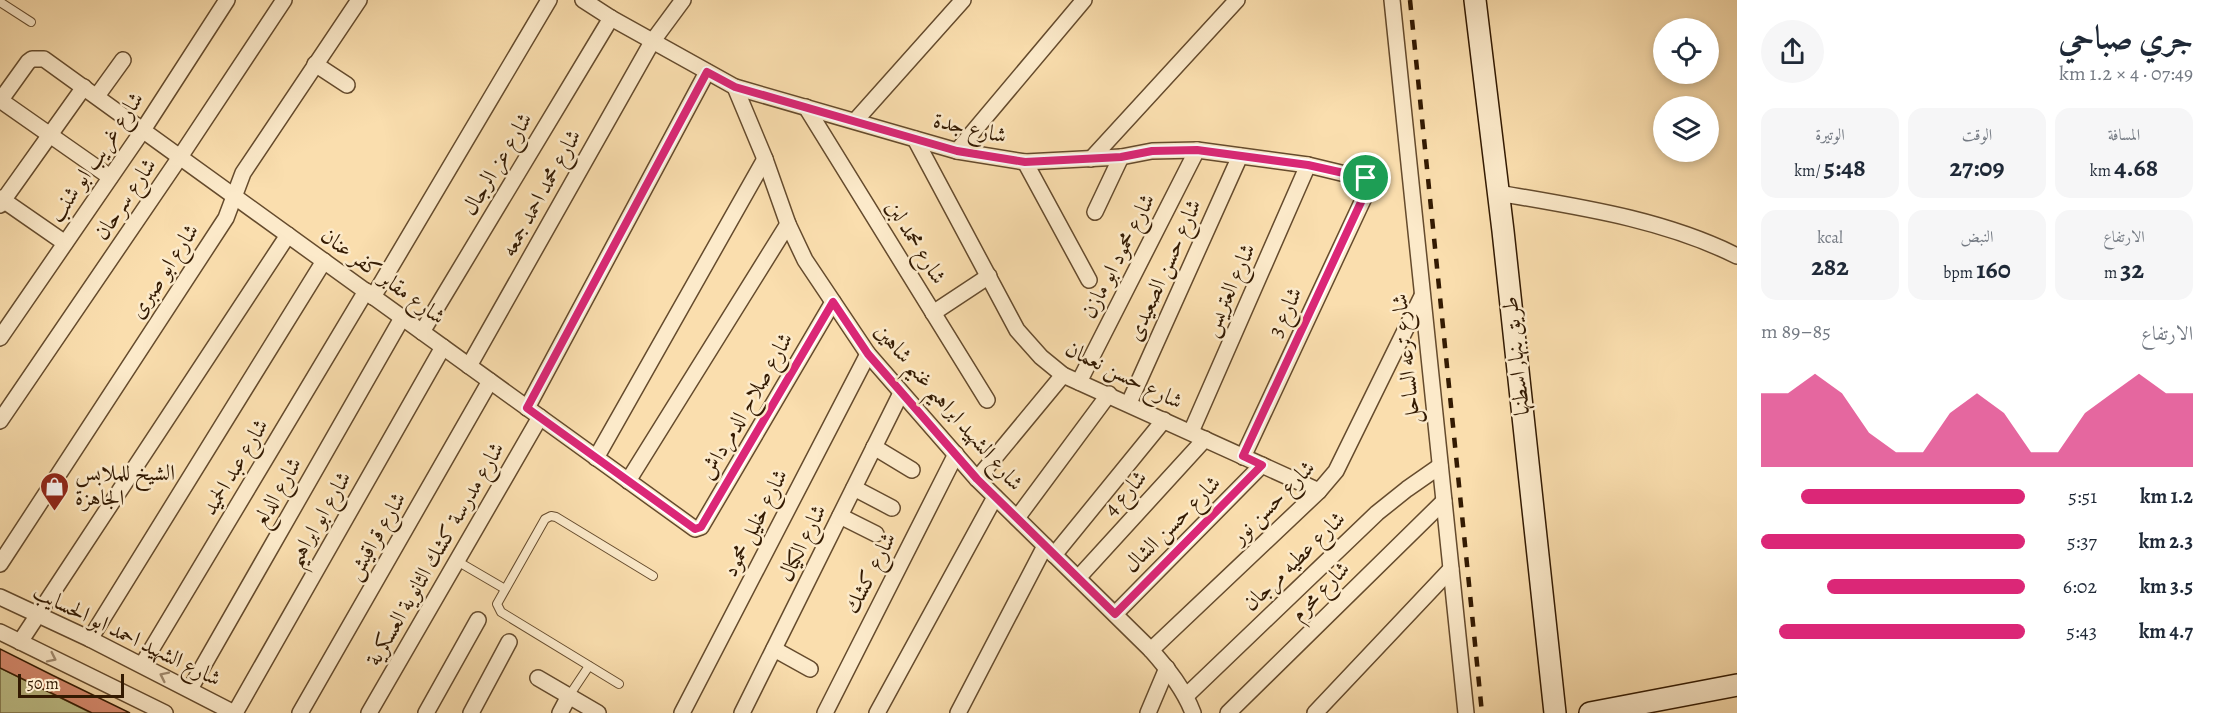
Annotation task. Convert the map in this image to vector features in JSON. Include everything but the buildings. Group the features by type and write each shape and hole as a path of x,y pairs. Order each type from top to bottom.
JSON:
{"main road":[{"name":"طريق بنها, اسطنها","path":"1475,0 1555,713"},
{"path":"1590,713 1737,686"}],"street":[{"name":"شارع غريب ابو شنب","path":"2,332 142,130 227,0"},
{"name":"شارع سرحان","path":"0,421 284,0"},
{"name":"شارع ابو صبرى","path":"0,564 226,218 243,173 359,0"},
{"name":"شارع عبد الحميد","path":"142,665 549,0"},
{"name":"شارع جدة","path":"584,0 606,10 652,42 735,87 957,151 1025,162 1121,157 1152,151 1197,150 1308,165 1366,178 1368,187"},
{"name":"شارع محمد احمد جمعه","path":"469,366 652,42 683,0"},
{"path":"855,121 963,0"},
{"path":"957,151 1084,0"},
{"path":"1091,159 1237,0"},
{"name":"شارع ترعه الساحل","path":"1392,0 1466,713"},
{"name":"شارع عز الرجال","path":"422,332 606,10"},
{"name":"شارع مقابر كفر عنان","path":"0,100 28,62 32,59 44,59 695,529"},
{"path":"65,243 1,201 50,135 123,60"},
{"path":"315,64 347,85"},
{"path":"527,408 707,72"},
{"name":"شارع الشهيد ابراهيم غنيم شاهين","path":"735,87 765,159 788,224 805,260 868,354 977,479 1151,650 1167,668 1186,696 1193,713"},
{"path":"0,100 110,177"},
{"name":"شارع محمد لبن","path":"806,107 987,400"},
{"name":"شارع حسن نعمان","path":"915,139 1024,338 1041,357 1063,375 1110,394 1319,491"},
{"name":"شارع محمود ابو مازن","path":"1080,382 1197,150"},
{"name":"شارع حسن الصعيدى","path":"1129,403 1240,156"},
{"path":"1095,212 1121,157"},
{"path":"596,458 765,159"},
{"path":"1025,162 1089,280"},
{"name":"شارع العتريس","path":"1198,436 1308,165"},
{"name":"شارع 3","path":"1243,456 1368,187"},
{"path":"1498,193 1651,223 1676,230 1737,256"},
{"path":"628,481 788,224"},
{"path":"20,642 288,235"},
{"path":"90,639 324,261"},
{"path":"933,313 989,276"},
{"name":"شارع حسن نور","path":"1151,650 1319,491 1336,471 1422,295"},
{"name":"شارع صلاح الدمرداش","path":"695,529 701,527 833,302"},
{"name":"شارع الدلع","path":"190,689 402,318"},
{"name":"شارع ابو ابراهيم","path":"234,713 443,347"},
{"name":"شارع خليل محمود","path":"682,713 868,354"},
{"path":"977,479 1063,375"},
{"name":"شارع قراقيش","path":"300,713 490,381"},
{"name":"شارع الكيال","path":"742,713 901,393"},
{"path":"1017,518 1110,394"},
{"name":"شارع مدرسة كشك الثانوية العسكرية","path":"369,713 540,417"},
{"path":"958,713 1050,550 1164,420"},
{"name":"شارع 4","path":"1078,578 1198,436"},
{"path":"874,447 912,470"},
{"name":"شارع كشك","path":"825,713 956,454"},
{"name":"شارع حسن الشال","path":"1115,614 1262,465"},
{"name":"شارع عطيه مرجان","path":"1186,696 1377,513 1440,466"},
{"path":"854,488 892,508"},
{"path":"877,713 995,497"},
{"name":"شارع محرم","path":"1228,713 1444,501"},
{"path":"840,516 876,534"},
{"path":"1315,713 1450,569"},
{"name":"شارع الشهيد احمد ابو الحسايب","path":"0,597 90,639 234,713"},
{"path":"426,713 478,620"},
{"path":"0,632 165,713"},
{"path":"471,713 509,642"},
{"path":"774,649 810,669"},
{"path":"1148,713 1167,668"},
{"path":"538,678 598,713"},
{"path":"560,713 569,696"}],"lane":[{"path":"0,2 31,22"},
{"path":"619,684 498,610 497,604 545,519 550,516 556,517 653,576"},
{"path":"457,561 505,590"},
{"path":"569,696 589,666"}],"green space":[{"path":"0,668 91,713 0,713"}],"railway":[{"path":"1410,0 1482,713"}],"place":[{"name":"الشيخ للملابس الجاهزة","path":"54,512"}],"route":[{"path":"707,72 735,87 957,151 989,158 1025,162 1121,157 1152,151 1197,150 1308,165 1366,178 1368,187 1243,456 1262,465 1115,614 977,479 868,354 833,302 701,527 697,530 527,408 707,72"}]}
